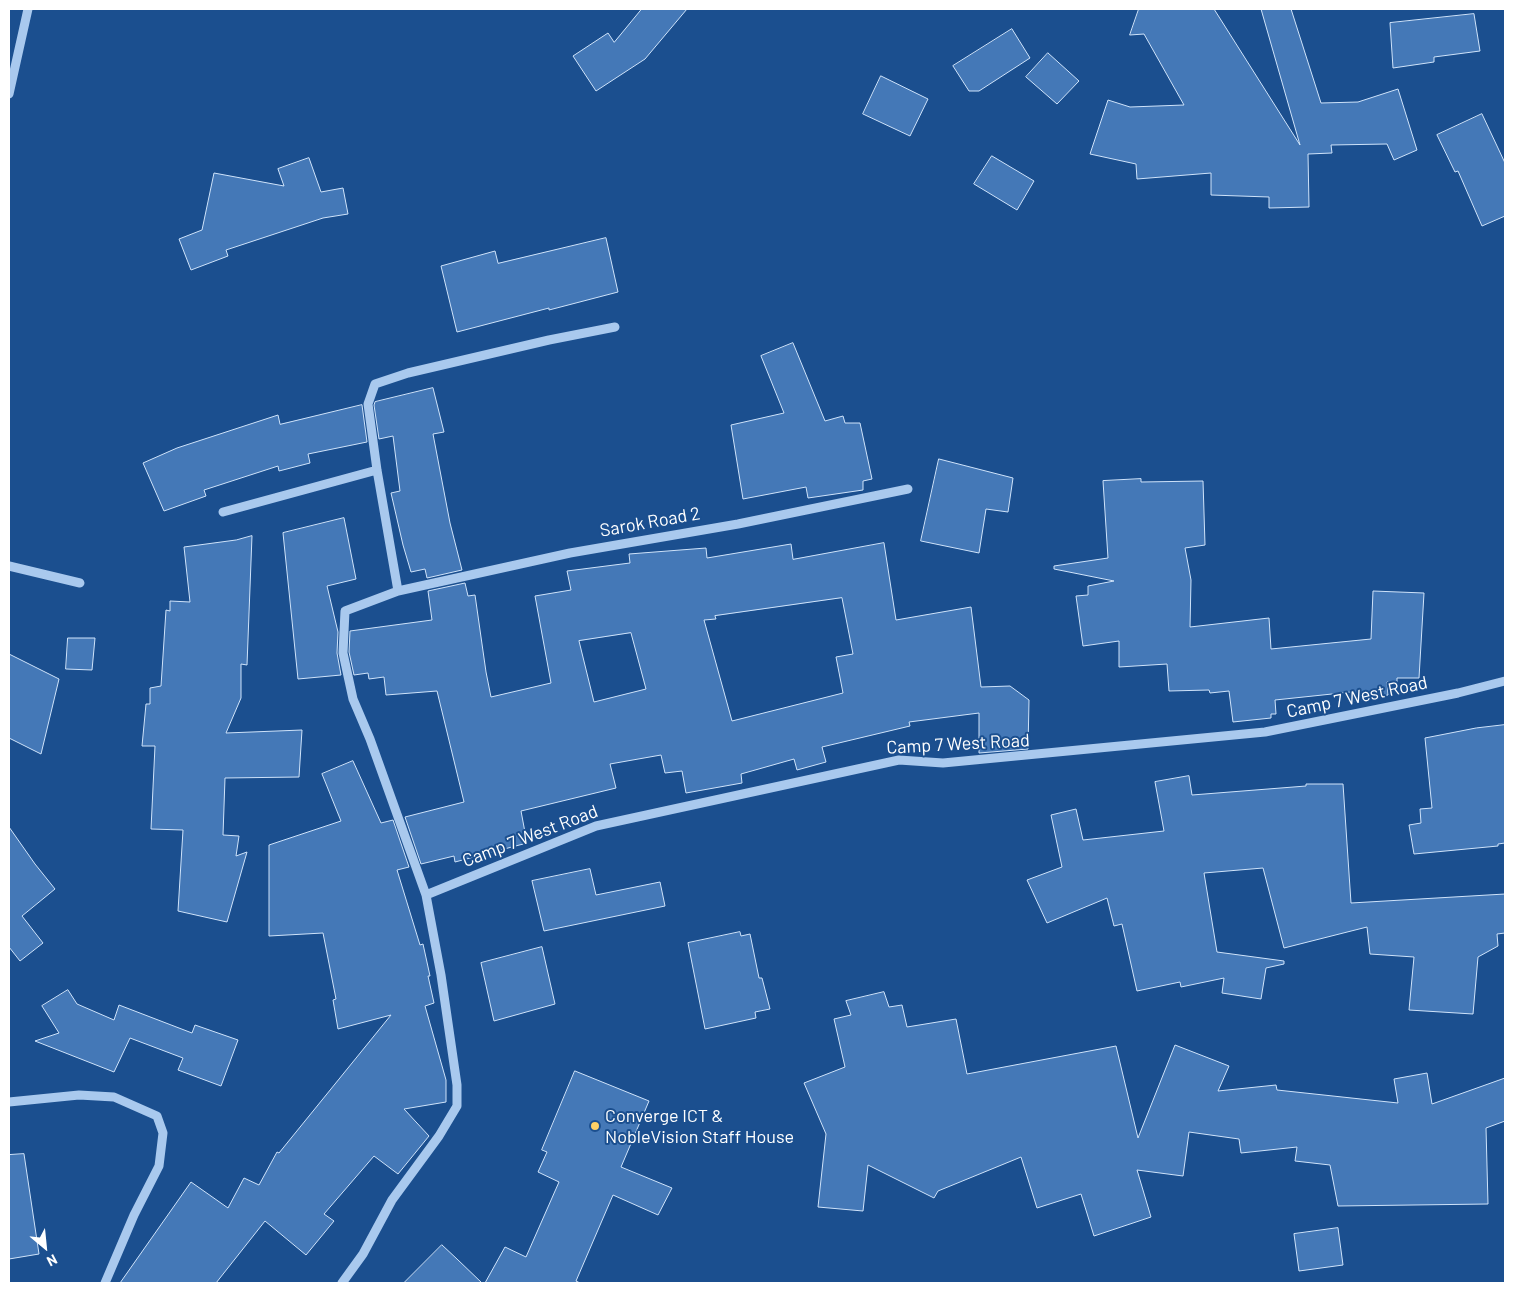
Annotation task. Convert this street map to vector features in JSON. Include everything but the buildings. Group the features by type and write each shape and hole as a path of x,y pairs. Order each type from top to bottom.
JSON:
{"street":[{"path":"9,94 28,9"},
{"path":"342,1283 363,1254 392,1200 439,1136 457,1106 457,1085 453,1051 426,894 370,739 352,699 343,653 345,611 398,591 377,470 368,404 375,384 408,373 549,340 615,327"},
{"path":"223,512 377,470"},
{"name":"Sarok Road 2","path":"398,591 570,553 738,524 908,489"},
{"path":"9,566 80,583"},
{"name":"Camp 7 West Road","path":"426,894 596,826 899,760 943,763 1265,732 1458,693 1505,681"},
{"path":"9,1102 79,1095 114,1098 156,1116 163,1133 159,1166 134,1215 105,1283"}],"place":[{"name":"Converge ICT & NobleVision Staff House","path":"595,1126"}]}
